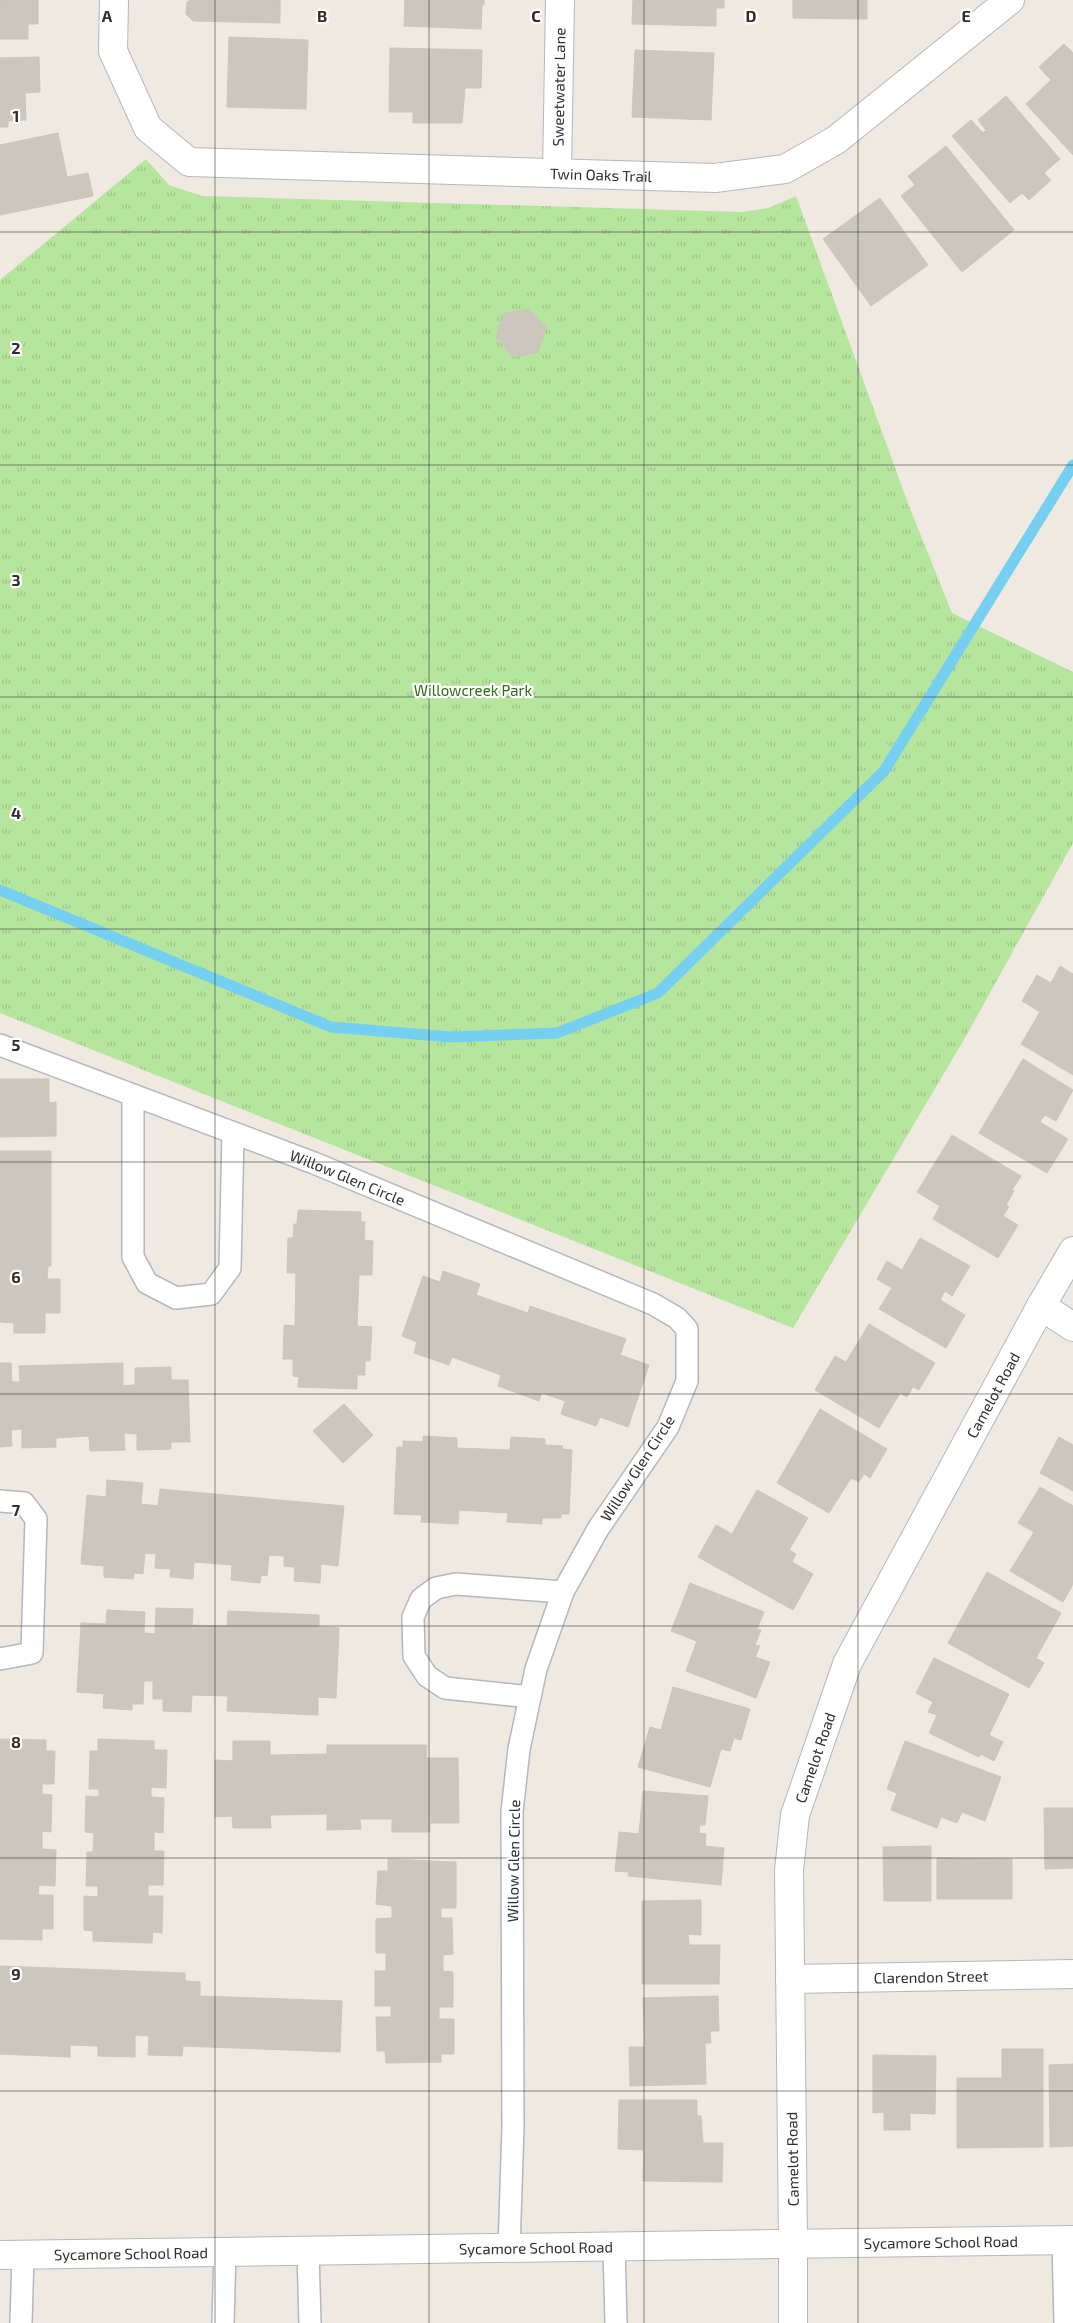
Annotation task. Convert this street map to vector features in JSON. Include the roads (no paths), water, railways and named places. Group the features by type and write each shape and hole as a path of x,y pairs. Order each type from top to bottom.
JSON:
{"street":[{"name":"Twin Oaks Trail","path":"114,0 113,51 148,128 189,162 715,178 785,169 836,140 1010,0"},
{"name":"Sweetwater Lane","path":"557,173 560,0"},
{"name":"Camelot Road","path":"793,2323 789,1870 795,1815 847,1664 1041,1306 1073,1251"},
{"path":"1041,1306 1073,1328"},
{"name":"Clarendon Street","path":"790,1979 1073,1974"},
{"name":"Sycamore School Road","path":"11,2255 1068,2240"}],"lane":[{"name":"Willow Glen Circle","path":"0,1045 314,1163 653,1304 677,1318 687,1330 687,1381 668,1427 598,1528 563,1592 536,1669 519,1749 512,1812 513,2127 509,2249"},
{"path":"133,1095 132,1257 147,1283 176,1298 211,1294 230,1268 233,1133"},
{"path":"0,1501 24,1503 36,1519 32,1653 0,1660"},
{"path":"530,1698 445,1688 427,1676 414,1656 413,1617 421,1598 436,1588 456,1584 563,1592"},
{"path":"1065,2323 1068,2240"},
{"path":"614,2247 616,2323"},
{"path":"308,2251 310,2323"},
{"path":"222,2323 225,2252"},
{"path":"11,2255 21,2323"}],"waterway":[{"path":"0,890 331,1027 451,1037 557,1033 658,993 884,771 1073,465"}],"park label":[{"name":"Willowcreek Park","path":"473,690"}]}
